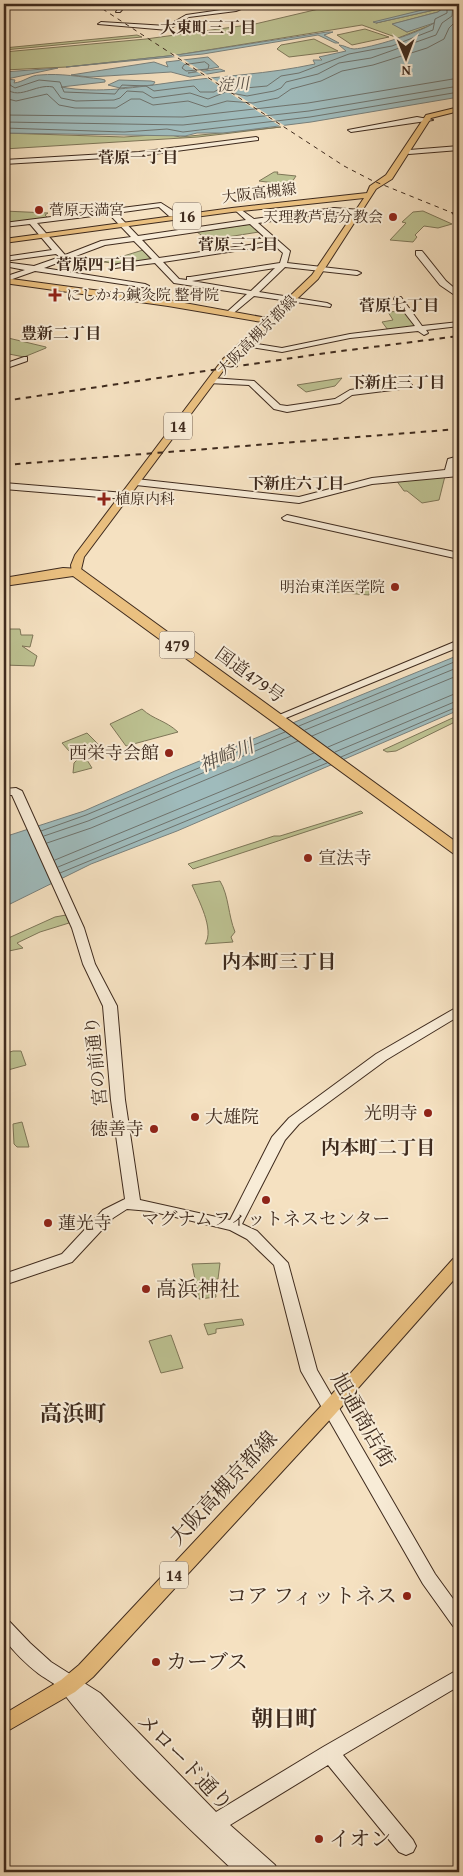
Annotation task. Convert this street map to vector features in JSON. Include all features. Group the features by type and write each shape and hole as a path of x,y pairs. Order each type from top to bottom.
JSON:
{"highway":[{"path":"4,584 76,572"},
{"name":"国道479号","path":"76,572 459,851"}],"main road":[{"path":"428,120 434,114 459,109"},
{"name":"大阪高槻京都線","path":"369,196 392,179 428,120"},
{"name":"大阪高槻京都線","path":"76,572 79,557 226,361 321,269 373,188 389,177 428,120"},
{"name":"大阪高槻線","path":"123,226 369,196"},
{"name":"大阪高槻線","path":"4,243 232,210 369,196"},
{"path":"4,281 269,321"},
{"path":"4,281 269,321"},
{"name":"大阪高槻京都線","path":"4,1724 68,1686 105,1651 330,1408 459,1263"}],"street":[{"path":"118,11 124,4"},
{"path":"101,24 168,28 186,17 238,9 251,4"},
{"path":"350,130 428,120"},
{"path":"4,162 142,154 256,139"},
{"path":"409,152 459,148"},
{"path":"4,225 161,205 172,214"},
{"path":"4,281 102,243 334,210 358,212"},
{"path":"230,314 283,265 287,253 240,211"},
{"path":"111,212 178,281 327,305"},
{"path":"32,222 65,257"},
{"path":"118,266 276,243"},
{"path":"4,259 58,251"},
{"path":"419,253 443,283 459,296"},
{"path":"4,264 145,286"},
{"path":"178,281 283,265 357,273"},
{"path":"398,299 422,330"},
{"path":"244,344 282,350 350,336 422,330 459,324"},
{"path":"4,367 24,359"},
{"path":"212,381 251,383 277,407 287,409 337,401 350,394 408,385"},
{"path":"449,472 451,461 459,459"},
{"path":"136,482 299,500 372,481 449,472 459,473"},
{"path":"4,486 125,496"},
{"path":"287,518 459,556"},
{"path":"277,718 459,643"},
{"name":"宮の前通り","path":"9,792 27,814 78,928 89,964 110,1006 118,1100 133,1203"},
{"path":"234,1226 279,1136 294,1121 386,1053 459,1010"},
{"path":"4,1280 67,1258 108,1214 120,1206 133,1203"},
{"name":"旭通商店街","path":"133,1203 234,1226 252,1235 280,1263 286,1277 309,1371 429,1579 459,1621"},
{"name":"メロード通り","path":"4,1627 21,1648 68,1686 84,1707 210,1828 249,1872"},
{"path":"210,1828 330,1752 459,1677"},
{"path":"330,1752 406,1846"},
{"name":"メロード通り","path":"210,1828 268,1872"}],"green space":[{"path":"340,4 447,4 376,23 443,8 438,12 393,24 407,32 429,23 434,24 398,38 362,25 177,55 67,67 4,70 4,52 146,39 255,24"},
{"path":"365,29 389,37 352,45 337,35"},
{"path":"137,35 142,37 4,50 4,48"},
{"path":"314,39 338,51 289,57 277,49 281,45"},
{"path":"281,127 198,137 4,149 4,133 124,137 167,134 180,137"},
{"path":"274,172 296,176 290,185 259,181"},
{"path":"4,211 48,213 45,215 48,218 7,224 4,220"},
{"path":"423,211 452,224 438,228 424,226 415,235 417,237 413,242 390,240 406,223 402,222 413,212"},
{"path":"251,224 259,232 208,240 197,232"},
{"path":"143,250 151,260 119,264 104,262"},
{"path":"403,311 416,326 388,330 382,322 393,320 388,312"},
{"path":"4,337 46,348 24,357 4,353"},
{"path":"342,378 335,386 306,392 297,385"},
{"path":"445,476 439,500 422,503 407,491 404,491 396,480"},
{"path":"336,584 370,587 369,595 334,592"},
{"path":"8,629 20,629 21,635 33,635 30,647 22,646 37,656 34,666 4,665 4,639"},
{"path":"142,709 178,732 126,746 110,724"},
{"path":"459,715 459,720 396,751 387,752 383,750"},
{"path":"87,733 103,749 84,755 92,768 73,773 74,763 77,760 62,743"},
{"path":"361,811 363,813 193,869 188,864 274,836 280,836"},
{"path":"220,881 235,932 231,937 233,942 205,944 208,938 207,923 192,885"},
{"path":"66,915 69,923 40,932 17,943 23,948 9,951 9,954 4,954 4,940 55,917"},
{"path":"21,1051 26,1065 8,1070 4,1065 4,1054"},
{"path":"22,1122 29,1147 17,1147 14,1144 13,1124"},
{"path":"220,1263 218,1279 214,1280 216,1297 199,1299 192,1264"},
{"path":"242,1319 244,1325 216,1329 216,1333 208,1335 204,1324"},
{"path":"171,1335 183,1368 161,1373 149,1341"}],"water":[{"name":"淀川","path":"447,4 459,4 459,97 311,122 223,133 197,133 185,136 4,133 4,72 58,68 7,79 15,80 14,83 36,75 78,76 101,79 105,80 105,82 61,87 104,90 280,70 315,64 313,60 322,60 319,57 346,51 339,45 352,49 362,48 418,31 434,23 407,32 392,24 438,12 443,8 376,23 373,22"},
{"path":"333,32 324,35 339,43 318,35 203,54 66,67 177,55"},
{"path":"208,57 219,67 188,73 220,69 225,71 190,77 171,72 90,77 71,75 154,62 168,67 166,62"},
{"path":"119,80 155,82 153,85 120,88 108,85"},
{"name":"神崎川","path":"459,655 459,710 177,831 91,864 4,907 4,837 84,811 175,771"}],"pier":[{"path":"174,53 288,128 283,128 170,54"}],"railway":[{"path":"95,4 344,166 371,180 455,214"},
{"path":"452,213 459,216"},
{"path":"4,401 326,353 459,336"},
{"path":"4,465 459,429"}],"place":[{"name":"菅原天満宮","path":"39,210"},
{"name":"天理教芦島分教会","path":"393,217"},
{"name":"にしかわ鍼灸院 整骨院","path":"55,295"},
{"name":"植原内科","path":"104,499"},
{"name":"明治東洋医学院","path":"395,587"},
{"name":"西栄寺会館","path":"169,753"},
{"name":"宣法寺","path":"308,858"},
{"name":"光明寺","path":"428,1113"},
{"name":"大雄院","path":"195,1117"},
{"name":"徳善寺","path":"154,1129"},
{"name":"マグナムフィットネスセンター","path":"266,1200"},
{"name":"蓮光寺","path":"48,1223"},
{"name":"高浜神社","path":"146,1289"},
{"name":"コア フィットネス","path":"407,1596"},
{"name":"カーブス","path":"156,1662"},
{"name":"イオン","path":"319,1839"}],"district":[{"name":"大東町三丁目","path":"208,27"},
{"name":"菅原一丁目","path":"138,157"},
{"name":"菅原三丁目","path":"238,244"},
{"name":"菅原四丁目","path":"96,264"},
{"name":"菅原七丁目","path":"399,305"},
{"name":"豊新二丁目","path":"61,333"},
{"name":"下新庄三丁目","path":"397,382"},
{"name":"下新庄六丁目","path":"296,483"},
{"name":"内本町三丁目","path":"279,961"},
{"name":"内本町二丁目","path":"378,1147"},
{"name":"高浜町","path":"73,1413"},
{"name":"朝日町","path":"284,1718"}]}
